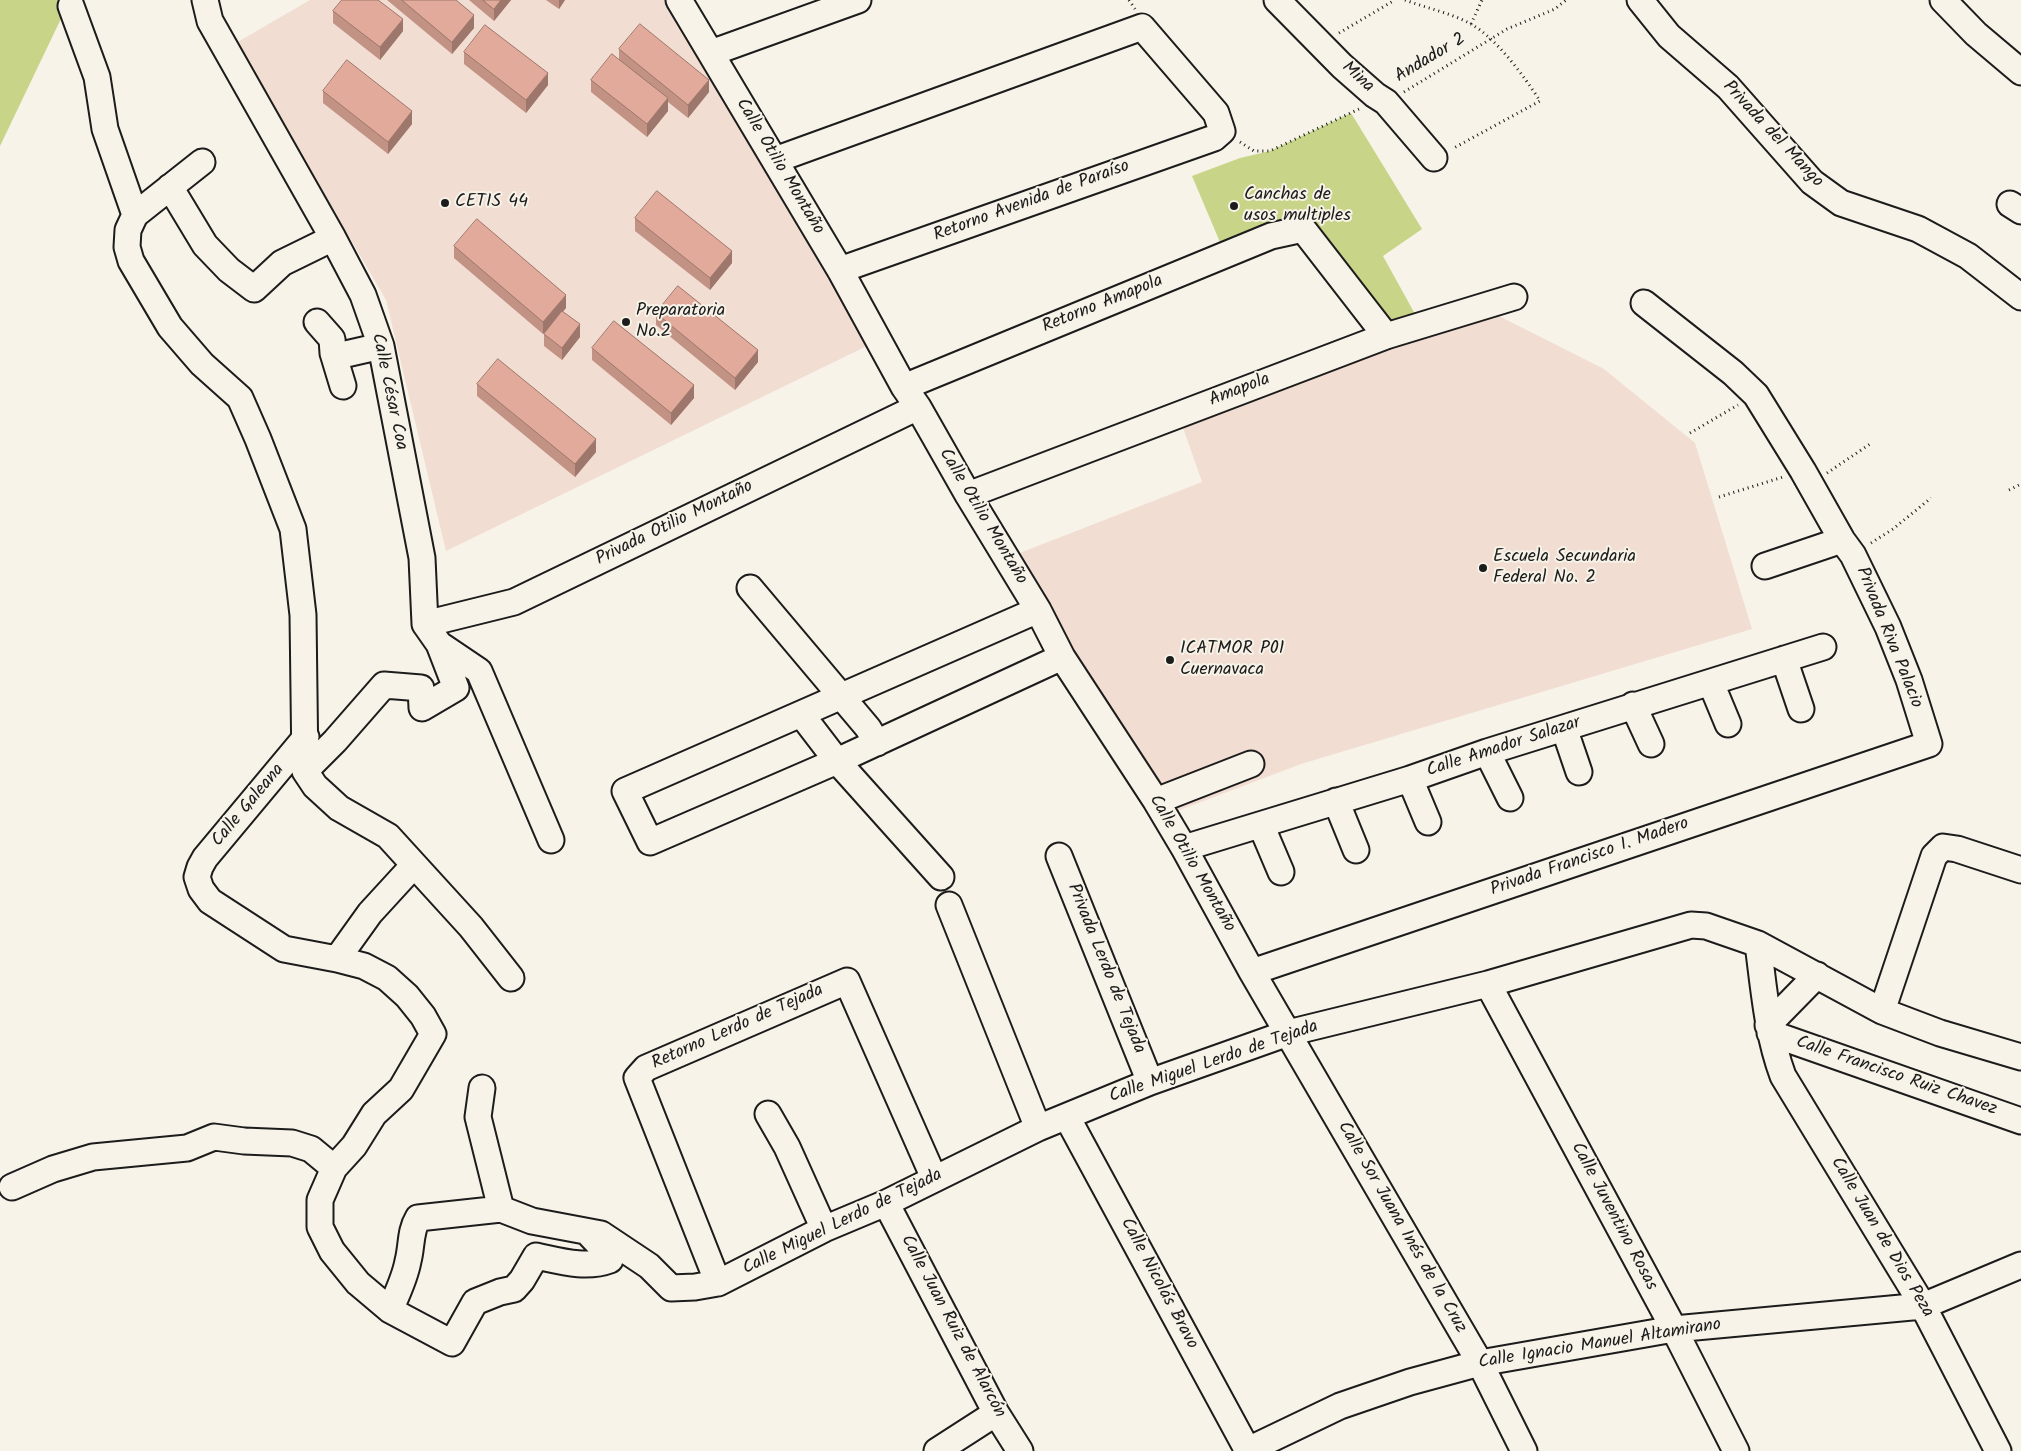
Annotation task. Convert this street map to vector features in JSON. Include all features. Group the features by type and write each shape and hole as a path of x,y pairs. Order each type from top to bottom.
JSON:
{"street":[{"name":"Calle César Coa","path":"205,0 210,21 333,238 363,295 381,346 422,558 425,624"},
{"name":"Calle Otilio Montaño","path":"679,0 840,270 904,387 918,407 968,495 1038,610 1062,657 1156,801 1184,848 1288,1033"},
{"path":"711,53 858,0"},
{"name":"Mina","path":"1277,0 1342,66 1380,99 1434,158"},
{"path":"1943,0 1976,34 2021,72"},
{"name":"Privada del Mango","path":"1642,2 1669,36 1728,87 1812,182 1841,203 1918,229 1968,256 2021,297"},
{"path":"71,6 97,77 105,129 135,215"},
{"path":"774,160 1142,27 1216,113 1222,131"},
{"name":"Retorno Avenida de Paraíso","path":"840,270 1214,138 1222,131"},
{"path":"202,162 135,215 128,230 127,247 131,261 170,327 202,364 240,398 258,438 293,529 303,616 305,771 315,786 339,808 388,836 471,927 511,978"},
{"path":"170,187 205,245 228,270 254,289 282,263 333,238"},
{"name":"Retorno Amapola","path":"904,387 1271,236 1304,229 1386,336"},
{"name":"Amapola","path":"968,495 1386,336 1514,297"},
{"name":"Privada Riva Palacio","path":"1644,303 1734,373 1756,395 1847,547 1888,628 1909,680 1928,744"},
{"path":"317,322 332,339 333,353 343,386"},
{"path":"333,353 346,354 381,346"},
{"name":"Privada Otilio Montaño","path":"425,624 514,602 918,407"},
{"path":"1764,566 1847,547"},
{"path":"750,588 868,728 877,743"},
{"path":"1038,610 625,791 650,842 838,761 1062,657"},
{"path":"305,771 335,741 384,685 421,688 422,708 456,688 439,644 425,624"},
{"path":"439,644 479,672 551,840"},
{"name":"Calle Amador Salazar","path":"1184,848 1410,779 1633,705 1712,683 1823,647"},
{"path":"1784,659 1800,709"},
{"path":"1712,683 1728,724"},
{"path":"1633,705 1652,744"},
{"path":"801,714 838,761 941,877"},
{"path":"1564,728 1579,772"},
{"name":"Calle Galeana","path":"306,737 205,858 197,877 201,889 210,901 284,949 337,959"},
{"name":"Privada Francisco I. Madero","path":"1252,972 1928,744"},
{"path":"1487,752 1510,798"},
{"path":"1156,801 1251,764"},
{"path":"1410,779 1428,822"},
{"path":"1336,801 1356,850"},
{"path":"1261,825 1281,872"},
{"path":"1882,1011 1934,856 1943,847 1957,849 2021,870"},
{"name":"Privada Lerdo de Tejada","path":"1059,856 1150,1082"},
{"path":"414,865 370,913 337,959 364,966 387,978 407,996 423,1016 433,1034 401,1088 374,1114 354,1146 334,1168 320,1200 320,1227 332,1251 358,1283 390,1310 452,1343 475,1302 500,1292 514,1289 522,1280 536,1256 579,1264 600,1264 610,1260 609,1255 586,1230"},
{"path":"949,905 1038,1128"},
{"name":"Calle Miguel Lerdo de Tejada","path":"501,1209 532,1221 601,1234 648,1266 671,1288 718,1283 824,1229 886,1203 1038,1128 1150,1082 1288,1033 1488,984 1691,925 1706,926 1758,944 1882,1011 1940,1033 2021,1058"},
{"name":"Calle Juan de Dios Peza","path":"1758,944 1769,1029 1783,1076 1923,1306 1998,1451"},
{"path":"1769,1029 1817,975"},
{"name":"Retorno Lerdo de Tejada","path":"718,1283 637,1078 646,1068 846,980 934,1178"},
{"name":"Calle Juventino Rosas","path":"1488,984 1674,1329 1736,1451"},
{"name":"Calle Francisco Ruiz Chavez","path":"1769,1029 2021,1121"},
{"name":"Calle Sor Juana Inés de la Cruz","path":"1288,1033 1480,1363 1524,1451"},
{"path":"390,1310 404,1276 412,1245 412,1227 418,1218 501,1209 478,1116 482,1088"},
{"path":"768,1114 787,1147 824,1229"},
{"name":"Calle Nicolás Bravo","path":"1067,1116 1247,1450"},
{"path":"12,1187 53,1169 93,1157 187,1148 214,1137 244,1141 292,1143 311,1149 334,1168"},
{"name":"Calle Juan Ruiz de Alarcón","path":"886,1203 996,1413 1020,1451"},
{"name":"Calle Ignacio Manuel Altamirano","path":"1247,1450 1340,1406 1410,1382 1480,1363 1674,1329 1923,1306 2021,1264"},
{"path":"937,1451 996,1413"}],"path":[{"path":"1322,44 1395,0"},
{"path":"1405,0 1471,24 1491,40 1523,74 1540,101 1434,158"},
{"path":"1471,24 1482,0"},
{"name":"Andador 2","path":"1222,131 1254,151 1270,151 1380,99 1491,40 1507,29 1555,8 1566,0"},
{"path":"1690,433 1756,395"},
{"path":"1719,497 1806,477 1870,444"},
{"path":"2009,490 2021,484"},
{"path":"1847,547 1893,529 1931,498"}],"shaded area":[{"path":"310,0 668,0 873,343 446,551 386,300 236,43"},
{"name":"Escuela Secundaria Federal No. 2","path":"1489,311 1604,369 1695,443 1752,629 1301,764 1169,814 1012,556 1202,482 1180,419"}],"green space":[{"path":"0,0 68,0 69,2 0,146"},
{"path":"1351,113 1422,229 1383,256 1421,325 1386,336 1303,229 1225,254 1192,176 1240,158 1270,151"}],"building":[{"path":"342,0 378,0 403,19 380,47 333,11"},
{"path":"402,0 456,0 474,15 452,42"},
{"path":"483,0 501,0 494,9"},
{"path":"640,24 709,80 688,105 619,49"},
{"path":"485,25 548,73 526,100 464,52"},
{"path":"612,54 668,98 647,124 591,80"},
{"path":"347,60 412,111 388,142 323,91"},
{"path":"657,191 732,251 710,278 635,218"},
{"path":"477,219 566,295 543,322 454,246"},
{"path":"678,286 758,350 735,378 656,313"},
{"path":"562,311 580,324 562,348 544,334"},
{"path":"614,321 694,385 671,413 592,348"},
{"path":"498,359 596,439 575,464 477,384"}],"place":[{"name":"CETIS 44","path":"445,203"},
{"name":"Canchas de usos multiples","path":"1234,206"},
{"name":"Preparatoria No.2","path":"626,322"},
{"name":"Escuela Secundaria Federal No. 2","path":"1483,568"},
{"name":"ICATMOR P01 Cuernavaca","path":"1170,660"}]}
